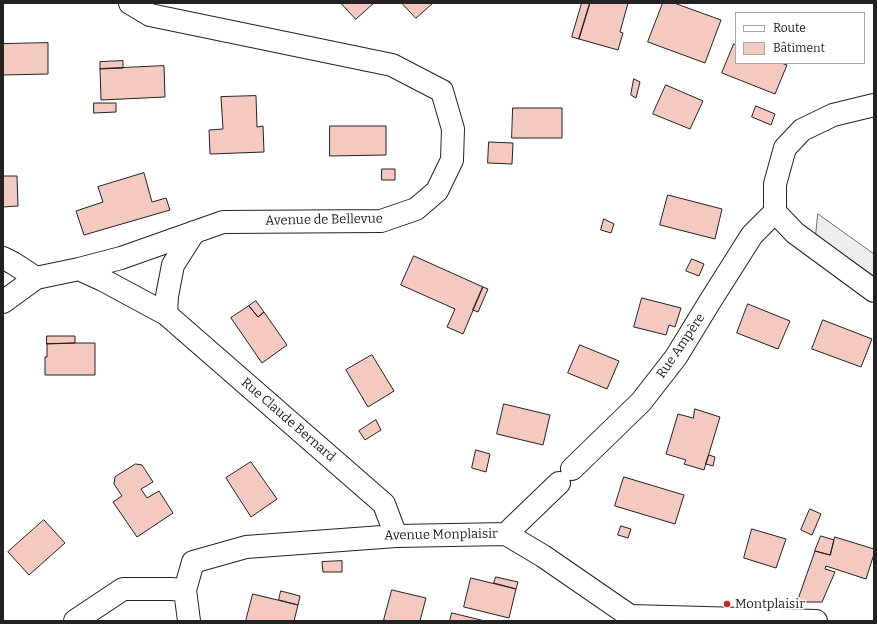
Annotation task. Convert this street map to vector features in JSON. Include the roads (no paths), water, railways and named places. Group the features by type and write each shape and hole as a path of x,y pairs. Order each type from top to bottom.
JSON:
{"street":[{"name":"Avenue de Bellevue","path":"3,302 36,278 121,258 223,222 381,222 416,209 436,191 452,160 453,129 442,91 392,65 150,16 130,3"},
{"path":"874,105 833,116 802,130 785,148 774,184 775,212 795,233 874,291"},
{"name":"Rue Ampère","path":"506,534 641,402 676,357 752,235 775,212"},
{"path":"166,314 167,296 173,266 194,232"},
{"path":"3,258 36,278"},
{"name":"Rue Claude Bernard","path":"79,268 166,314 384,504 396,536"},
{"name":"Avenue Monplaisir","path":"185,590 193,562 246,546 396,536 506,534 543,556 630,619 816,621"},
{"path":"75,621 123,590 171,589 185,590 189,621"}],"place":[{"name":"Montplaisir","path":"727,604"}]}
